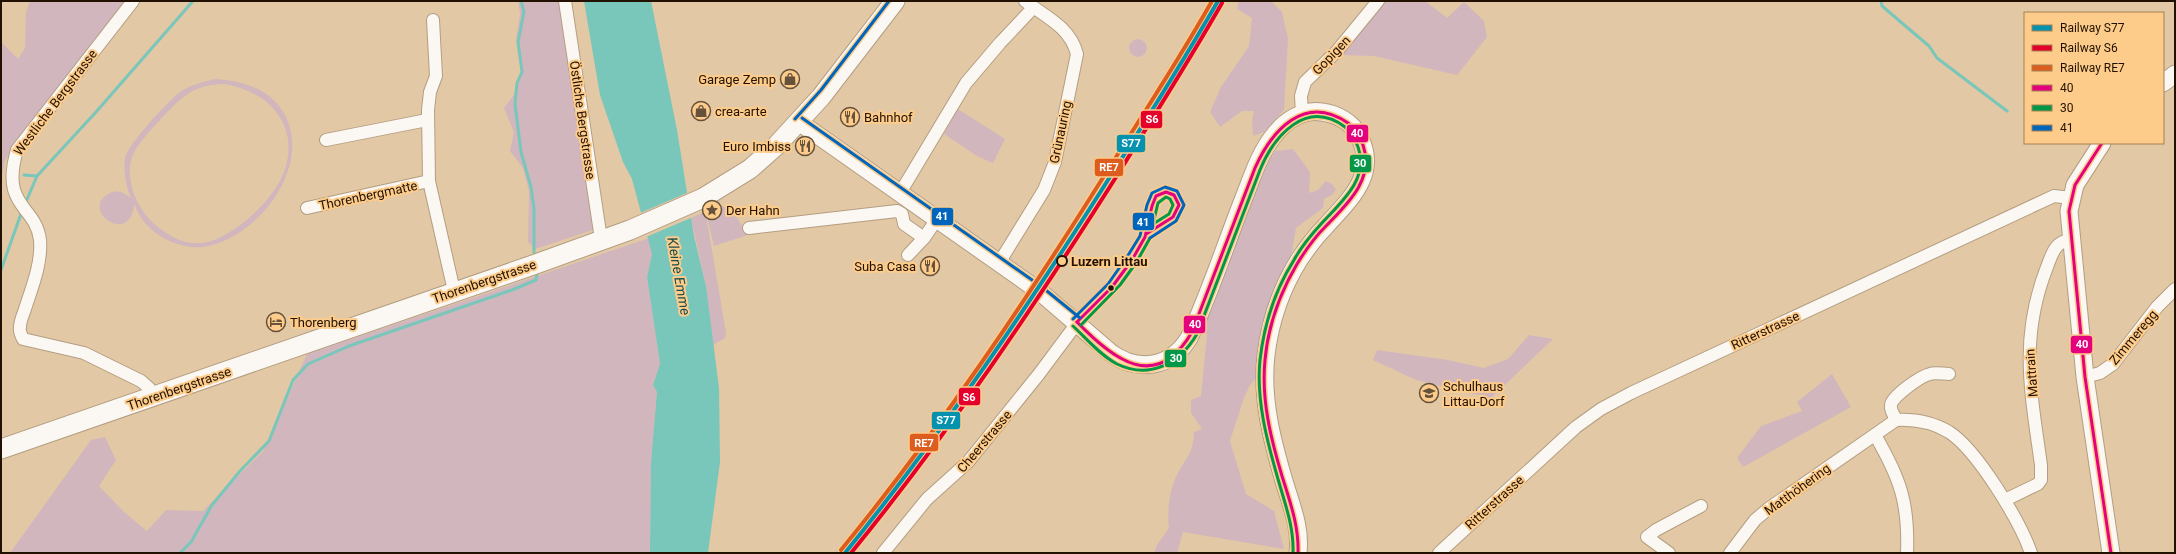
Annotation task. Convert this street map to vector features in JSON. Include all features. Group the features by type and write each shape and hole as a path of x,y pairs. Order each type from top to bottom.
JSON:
{"main road":[{"name":"Thorenbergstrasse","path":"1,448 630,230 703,198 750,169 799,122 825,93 894,1"}],"street":[{"name":"Westliche Bergstrasse","path":"133,1 13,157 5,176 5,187 8,198 27,218 40,238 40,248 35,277 20,326 23,338 84,352 141,380 149,388 153,396"},
{"name":"Östliche Bergstrasse","path":"565,1 601,239"},
{"name":"Gopigen","path":"1302,114 1301,96 1305,82 1337,51 1378,1"},
{"name":"Grünauring","path":"900,193 966,83 1000,43 1029,4 1062,27 1073,41 1077,54 1055,162 1044,190 999,263"},
{"name":"Thorenbergmatte","path":"433,20 436,76 429,98 427,120 430,181 454,292"},
{"path":"2164,82 2175,74"},
{"path":"799,122 1039,291 1078,322 1111,353 1128,363 1142,366 1154,365 1169,359 1178,353 1192,332 1262,153 1281,126 1302,114 1324,112 1335,115 1350,124 1357,132 1362,143 1366,162 1364,176 1356,191 1318,234 1298,261 1282,293 1269,335 1265,364 1266,409 1278,459 1296,520 1298,553"},
{"path":"326,140 427,120"},
{"path":"2101,144 2075,185 2069,211 2085,378 2111,553"},
{"name":"Thorenbergmatte","path":"306,208 430,181"},
{"name":"Ritterstrasse","path":"1439,553 1576,427 1601,409 1685,367 2054,196 2071,198"},
{"path":"749,228 897,211 902,214 904,224 924,238"},
{"path":"908,255 924,238 938,219"},
{"name":"Cheerstrasse","path":"883,553 927,499 968,462 1039,374 1088,309 1120,278 1146,234"},
{"name":"Mattrain","path":"2005,500 2038,484 2041,480 2041,465 2028,368 2029,343 2036,303 2052,253 2057,245 2064,240 2071,240"},
{"name":"Zimmeregg","path":"2085,378 2100,373 2112,364 2157,307 2175,289"},
{"path":"1949,374 1930,374 1894,397 1891,404 1896,420 1923,422 1950,433 1972,454 2005,500 2031,553"},
{"name":"Matthöhering","path":"1730,553 1755,520 1768,508 1896,420"},
{"path":"1875,435 1891,463 1903,494 1907,515 1907,553"},
{"path":"1668,553 1647,537 1656,530 1700,506"}],"shaded area":[{"path":"30,1 124,1 5,160 1,182 1,42 18,59 25,48 26,12"},
{"path":"518,1 560,1 566,30 593,230 535,249 528,242 529,191 523,168 510,151 514,132 504,108 513,96 523,72 516,40 520,14"},
{"path":"1239,1 1271,1 1282,12 1288,39 1284,110 1264,132 1253,136 1252,121 1254,111 1242,111 1220,127 1210,112 1221,87 1249,46 1252,18 1237,9"},
{"path":"1380,1 1425,1 1447,18 1464,2 1484,21 1487,37 1457,75 1374,56 1340,55"},
{"path":"1138,39 1144,42 1147,48 1144,54 1138,57 1132,54 1129,48 1132,42"},
{"path":"215,79 236,82 256,88 273,100 280,107 286,117 292,137 291,159 285,179 274,199 259,216 242,231 223,241 204,247 183,246 163,238 151,229 139,214 134,204 131,217 125,223 117,224 109,222 103,216 100,209 101,201 108,194 114,191 123,193 131,198 125,178 124,163 133,143 158,113 180,92 192,86","holes":["224,84 255,94 267,103 277,113 284,126 288,140 288,155 284,172 279,183 262,206 226,234 214,240 202,243 190,243 178,240 163,231 151,221 139,205 130,176 132,157 137,147 148,134 187,94 203,87 213,85"]},
{"path":"958,109 1005,139 993,163 977,156 944,134"},
{"path":"1293,149 1310,172 1309,193 1318,190 1326,181 1332,184 1336,190 1332,195 1324,199 1323,208 1296,228 1292,252 1275,293 1257,349 1256,378 1249,387 1244,398 1230,441 1246,494 1274,511 1284,549 1183,532 1177,553 1154,553 1157,545 1169,528 1169,501 1174,481 1191,450 1194,432 1202,429 1191,413 1191,400 1201,396 1207,334 1203,332 1226,262 1243,216 1263,172 1275,151"},
{"path":"717,205 732,212 748,235 714,246 708,221 711,209"},
{"path":"708,210 707,221 726,333 725,338 713,345 706,286 691,218"},
{"path":"649,238 652,254 647,277 660,365 653,385 657,392 651,462 650,553 10,553 91,440 105,437 116,460 99,486 124,512 147,531 166,510 203,511 264,450 307,354"},
{"path":"1529,335 1553,339 1491,398 1416,380 1373,360 1377,350 1448,360 1484,368 1508,359"},
{"path":"1832,374 1851,407 1743,467 1737,458 1761,426 1802,411 1797,402"}],"water":[{"name":"Kleine Emme","path":"584,1 651,1 677,130 694,236 706,286 719,388 720,462 708,553 650,553 651,462 657,392 653,385 660,364 647,277 652,254 632,179 623,162 600,95"}],"pier":[{"path":"689,192 693,217 646,237 640,213"}],"waterway":[{"path":"25,204 37,176 96,112 193,1"},
{"path":"521,1 524,12 518,42 522,72 517,83 515,104 521,152 531,187 534,209 534,252"},
{"path":"1881,1 1882,6 1929,46 1937,58 2007,111"},
{"path":"24,175 37,176"},
{"path":"1,270 22,211"},
{"path":"180,553 191,542 212,505 240,471 269,441 293,380 308,364 349,346 512,290 536,280 537,274"}],"railway":[{"path":"836,553 950,407 1030,292 1211,1"}],"rail line":[{"name":"RE7","path":"841,550 913,458 981,364 1078,218 1162,85 1212,1"},
{"name":"S77","path":"845,553 882,507 952,413 1019,317 1128,148 1218,1"},
{"name":"S6","path":"851,553 957,415 1023,320 1118,174 1184,68 1222,3"}],"transit line":[{"name":"41","path":"795,119 821,90 889,1"},
{"name":"40","path":"1077,322 1105,348 1120,358 1134,364 1149,366 1164,362 1178,351 1192,332 1255,168 1271,141 1281,129 1292,120 1304,114 1318,112 1332,115 1353,127 1363,145 1366,158 1362,181 1349,201 1306,249 1285,286 1272,322 1265,360 1264,390 1268,419 1274,448 1293,514 1297,533 1298,553"},
{"name":"30","path":"1073,326 1105,356 1117,364 1141,370 1163,366 1173,360 1182,353 1197,334 1260,170 1274,145 1293,125 1305,119 1317,117 1331,119 1345,127 1351,133 1356,141 1361,159 1357,180 1344,199 1306,241 1287,271 1271,308 1264,334 1260,360 1259,375 1263,420 1291,525 1293,553"},
{"name":"41","path":"802,118 1042,287 1080,318"},
{"name":"40","path":"2101,144 2075,185 2069,211 2085,377 2111,553"},
{"name":"41","path":"1073,319 1108,284 1127,257 1140,236 1147,205 1152,193 1165,187 1177,191 1184,205 1176,221 1150,238"},
{"name":"40","path":"1077,322 1112,287 1132,260 1145,237 1152,206 1156,196 1166,192 1174,195 1179,205 1173,217 1146,234"},
{"name":"30","path":"1166,197 1170,199 1173,205 1169,214 1153,224 1158,203 1166,197"},
{"name":"30","path":"1081,325 1120,285 1136,263 1150,238"}],"place":[{"name":"Garage Zemp","path":"790,79"},
{"name":"crea-arte","path":"701,111"},
{"name":"Bahnhof","path":"850,117"},
{"name":"Euro Imbiss","path":"805,146"},
{"name":"Der Hahn","path":"712,210"},
{"name":"Luzern Littau","path":"1062,261"},
{"name":"Suba Casa","path":"930,266"},
{"name":"Thorenberg","path":"276,322"},
{"name":"Schulhaus Littau-Dorf","path":"1429,393"}]}
